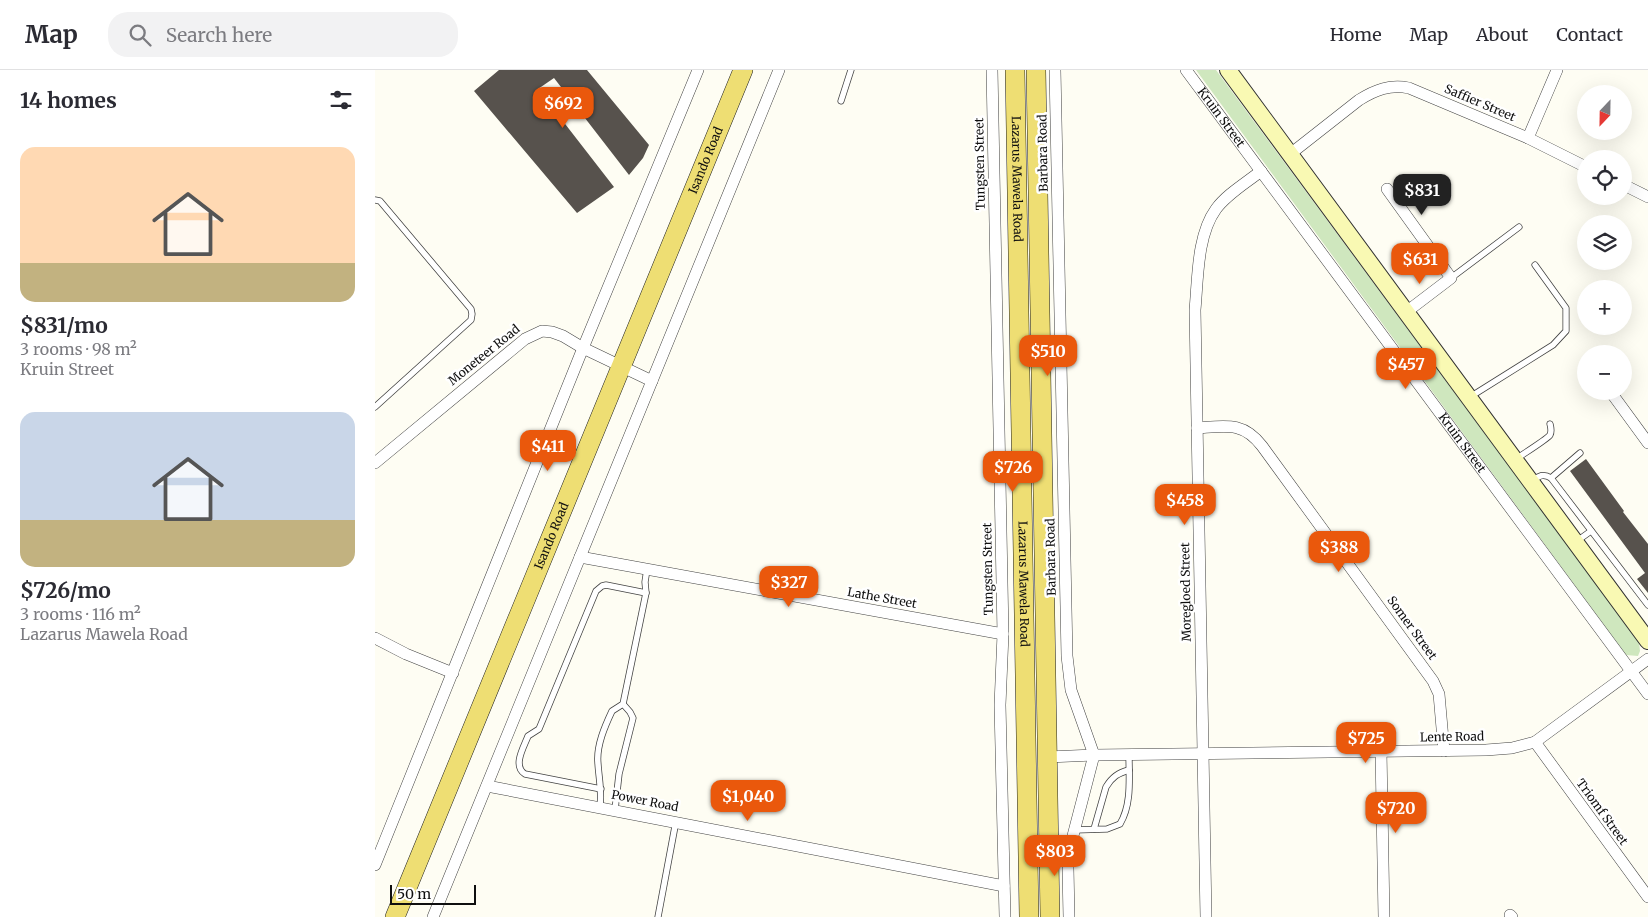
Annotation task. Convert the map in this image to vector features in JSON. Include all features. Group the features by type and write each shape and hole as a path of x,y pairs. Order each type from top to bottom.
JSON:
{"main road":[{"name":"Isando Road","path":"395,917 743,70"},
{"name":"Lazarus Mawela Road","path":"1015,70 1029,917"},
{"name":"Lazarus Mawela Road","path":"1036,70 1050,917"},
{"path":"1228,70 1648,641"},
{"path":"1027,824 1035,780 1038,771 1048,757"}],"street":[{"path":"375,865 583,348 698,70"},
{"path":"433,917 779,70"},
{"name":"Tungsten Street","path":"992,70 1003,634 1000,704 1005,917"},
{"name":"Barbara Road","path":"1055,70 1067,656 1071,690 1094,755"},
{"name":"Kruin Street","path":"1186,70 1648,694"},
{"path":"1528,138 1557,70"},
{"name":"Saffier Street","path":"1289,155 1359,100 1369,94 1392,86 1409,88 1528,138 1577,162"},
{"name":"Moregloed Street","path":"1206,917 1195,310 1203,239 1207,224 1219,205 1261,171"},
{"path":"1387,189 1451,278 1405,313"},
{"path":"1632,189 1648,197"},
{"name":"Moneteer Road","path":"375,463 517,345 532,334 542,331 563,336 583,348 652,381"},
{"path":"1617,400 1648,443"},
{"name":"Somer Street","path":"1197,428 1235,427 1252,434 1263,446 1433,681 1439,694 1444,751"},
{"name":"Lathe Street","path":"580,557 1003,634"},
{"path":"375,638 405,654 453,673"},
{"name":"Lente Road","path":"1048,757 1444,751 1512,748 1535,742 1648,659"},
{"name":"Triomf Street","path":"1535,742 1648,897"},
{"path":"1381,751 1384,917"},
{"path":"1069,917 1068,860 1094,755"},
{"name":"Power Road","path":"487,786 676,821 1004,886"}],"lane":[{"path":"841,100 851,70"},
{"path":"375,200 380,202 423,252 471,309 473,314 471,320 375,407"},
{"path":"1451,278 1519,227"},
{"path":"1468,398 1553,345 1566,331 1566,308 1535,265"},
{"path":"1514,460 1545,440 1552,429 1550,424"},
{"path":"1551,478 1580,453"},
{"path":"1530,482 1541,475 1547,475 1551,478 1648,605"},
{"path":"1575,542 1591,531"},
{"path":"600,807 601,788 597,762 600,745 612,711 623,704 646,593 647,569"},
{"path":"601,788 525,774 521,771 519,764 528,736 539,729 596,591 606,585 646,593"},
{"path":"615,810 619,774 633,718 631,712 623,704"},
{"path":"1074,830 1112,828 1120,824 1128,801 1129,755"},
{"path":"1094,830 1109,782 1119,773 1129,770"},
{"path":"658,917 676,821"}],"green space":[{"path":"1196,70 1216,70 1639,642 1640,651 1638,656 1626,655"}],"building":[{"path":"499,70 587,70 649,145 643,158 629,175 554,78 538,89 614,187 577,213 474,91"},
{"path":"1586,459 1648,544 1648,593 1637,579 1645,573 1570,471"}]}
